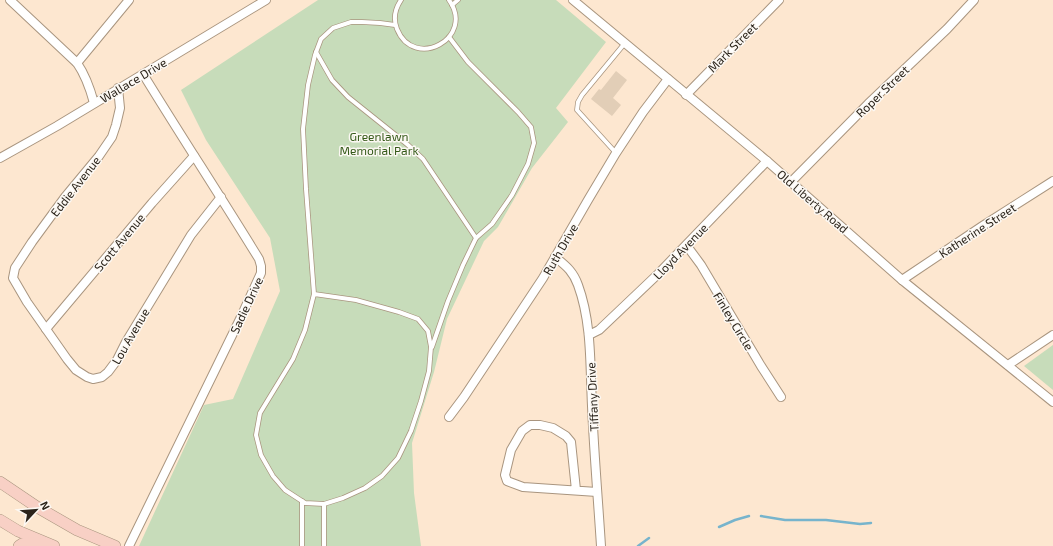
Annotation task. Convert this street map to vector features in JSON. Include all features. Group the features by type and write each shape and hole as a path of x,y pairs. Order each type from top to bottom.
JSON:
{"main road":[{"path":"0,482 37,507 78,530 115,546"},
{"path":"0,520 18,531 49,544"},
{"path":"19,546 22,544 49,544"}],"street":[{"path":"10,0 77,63 84,73 94,103"},
{"path":"77,63 128,0"},
{"name":"Wallace Drive","path":"0,158 266,0"},
{"name":"Old Liberty Road","path":"573,0 767,161 902,280 1053,402"},
{"name":"Mark Street","path":"686,95 779,0"},
{"name":"Roper Street","path":"791,182 868,104 947,29 974,0"},
{"name":"Sadie Drive","path":"129,546 261,273 259,259 222,197 194,156 143,74"},
{"name":"Ruth Drive","path":"449,416 543,278 588,200 614,150 668,79"},
{"name":"Eddie Avenue","path":"13,278 15,268 32,242 112,137 120,108 118,88"},
{"name":"Scott Avenue","path":"46,329 152,203 194,156"},
{"name":"Lloyd Avenue","path":"589,335 599,330 687,246 767,161"},
{"name":"Katherine Street","path":"902,280 1053,181"},
{"name":"Lou Avenue","path":"13,278 27,302 76,370 93,379 102,377 117,360 130,335 191,235 222,197"},
{"name":"Finley Circle","path":"687,246 701,265 781,397"},
{"name":"Tiffany Drive","path":"555,257 571,270 578,284 583,301 589,335 601,546"},
{"path":"1008,365 1053,334"},
{"path":"576,490 571,442 566,436 553,428 540,425 530,425 522,431 509,456 505,475 507,481 523,487 597,492"}],"lane":[{"path":"401,0 395,15 395,25 399,34 405,42 414,47 423,49 433,48 442,44 453,30 456,21 455,13 449,0"},
{"path":"452,5 458,0"},
{"path":"395,25 380,22 351,22 333,28 321,39 316,52 308,85 303,129 314,294 305,330 293,359 260,413 256,435 260,455 273,476 285,490 305,503 324,504 365,488 382,476 398,458 411,432 429,371 432,347 463,264 476,238 492,224 512,195 528,164 534,143 531,127 468,62 449,37"},
{"path":"614,150 577,110 578,102 582,95 625,43"},
{"path":"316,52 332,80 348,97 408,145 423,159 476,238"},
{"path":"314,294 356,300 418,319 428,331 432,347"},
{"path":"302,500 302,546"},
{"path":"324,504 324,546"}],"green space":[{"name":"Greenlawn Memorial Park","path":"318,0 556,0 606,42 556,108 568,122 532,168 498,227 484,241 447,319 434,372 412,443 414,493 421,546 139,546 204,405 233,399 280,291 270,238 206,140 181,90"},
{"path":"1053,345 1053,390 1024,366"}],"building":[{"path":"616,71 627,80 613,98 621,105 612,116 591,99 599,89 601,90"}],"waterway":[{"path":"719,527 749,516"},
{"path":"761,516 785,520 826,520 860,524 871,523"},
{"path":"638,546 649,538"}]}
